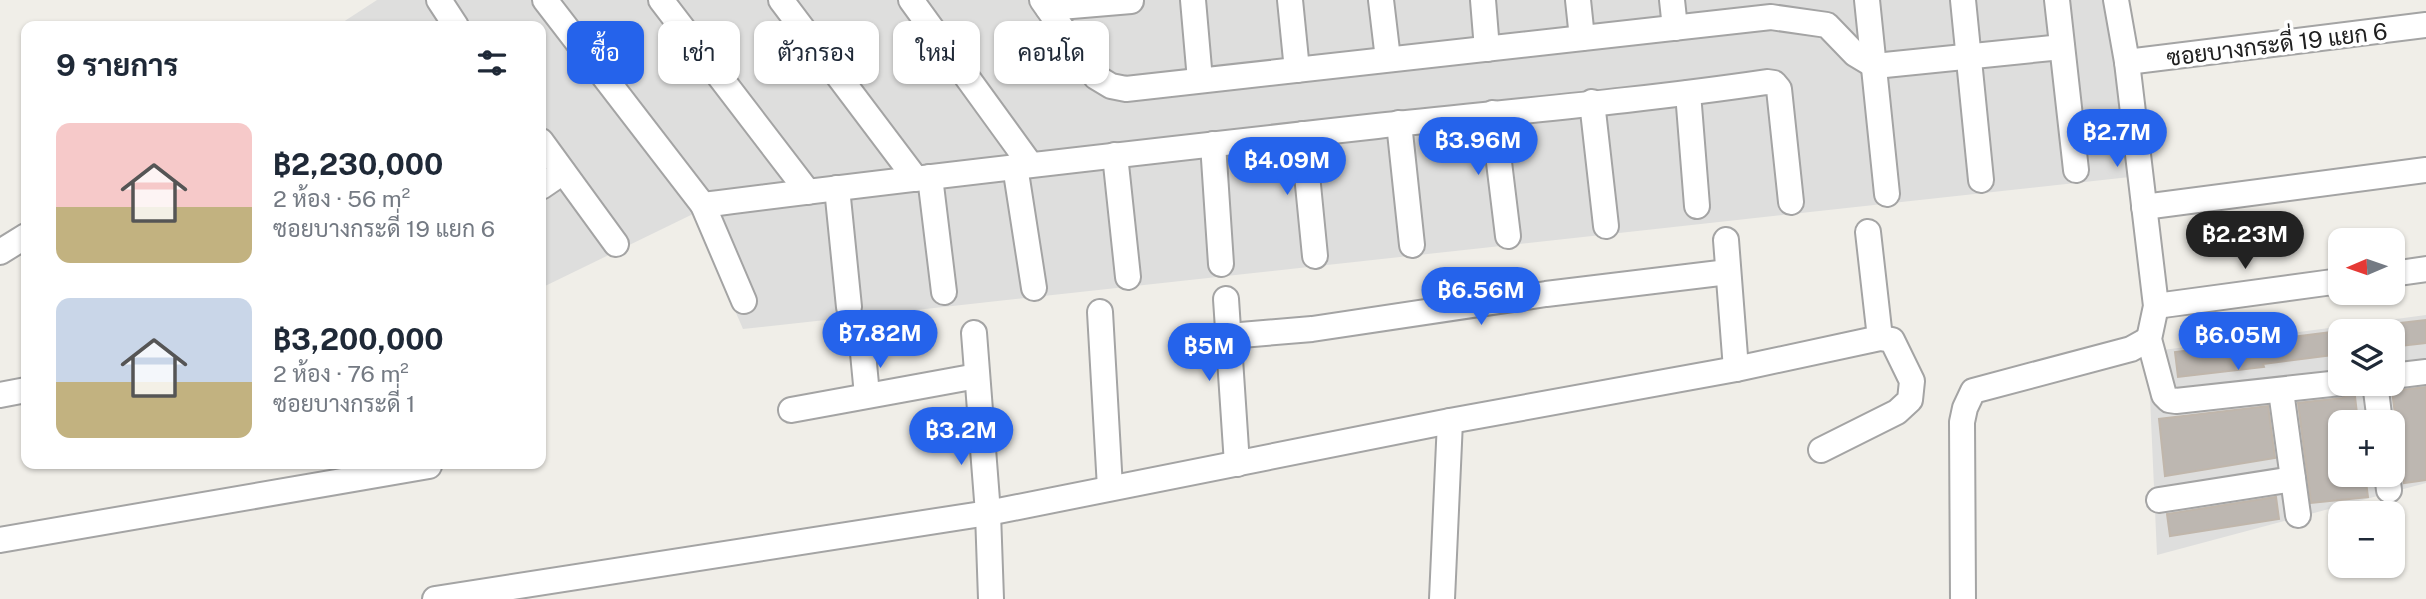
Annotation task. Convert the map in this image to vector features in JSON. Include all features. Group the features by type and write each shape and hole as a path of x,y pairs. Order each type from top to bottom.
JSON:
{"street":[{"path":"439,0 451,21"},
{"path":"545,0 703,205 744,302"},
{"path":"661,0 808,192"},
{"path":"781,0 923,178 944,292"},
{"path":"911,0 1023,165 1034,288"},
{"path":"1193,0 1200,80"},
{"path":"1290,0 1297,70"},
{"path":"1381,0 1388,59"},
{"path":"1483,0 1487,49"},
{"path":"1578,0 1582,38"},
{"path":"1672,0 1675,28"},
{"path":"1867,0 1887,194"},
{"path":"1963,0 1981,180"},
{"path":"2057,0 2076,170"},
{"path":"2116,0 2127,62 2156,306 2149,339 2164,395 2169,400 2328,385"},
{"path":"1045,4 1131,1"},
{"path":"1045,4 1096,77 1111,86 1126,89 1675,28 1771,9 1827,25 1855,54 1875,66 2062,47"},
{"name":"ซอยบางกระดี่ 19 แยก 6","path":"2127,62 2426,25"},
{"path":"703,205 1023,165 1688,93 1767,82 1777,85 1791,202"},
{"path":"1688,93 1697,206"},
{"path":"1592,102 1606,226"},
{"path":"1493,113 1508,236"},
{"path":"1399,123 1412,244"},
{"path":"1303,134 1315,256"},
{"path":"1213,144 1221,264"},
{"path":"546,148 617,244"},
{"path":"1115,155 1128,277"},
{"path":"2144,207 2426,170"},
{"path":"546,184 563,172"},
{"path":"837,188 849,307"},
{"path":"1868,232 1880,338"},
{"path":"0,252 21,239"},
{"path":"1726,240 1736,369"},
{"path":"2405,272 2426,269"},
{"path":"1229,336 1311,329 1546,294 1728,272"},
{"path":"2156,306 2328,283"},
{"path":"1226,299 1237,464"},
{"path":"1100,312 1110,488"},
{"path":"861,332 867,395"},
{"path":"974,333 988,513 991,599"},
{"path":"435,599 988,513 1450,421 1736,369 1880,338 1892,340 1912,381 1910,400 1897,412 1821,450"},
{"path":"1963,599 1962,422 1973,391 2131,349 2149,339"},
{"path":"2405,374 2426,372"},
{"path":"791,410 977,376"},
{"path":"0,396 21,391"},
{"path":"2281,391 2298,515"},
{"path":"1442,599 1450,421"},
{"path":"0,540 412,469"},
{"path":"2159,500 2293,479"}],"shaded area":[{"path":"377,0 2106,0 2130,177 743,329 693,214 546,286 546,21 345,21"},
{"path":"2426,315 2426,483 2359,501 2328,501 2328,509 2157,555 2148,352 2328,328 2328,396 2405,396 2405,319 2396,319"}],"building":[{"path":"2426,320 2426,343 2405,345 2405,322"},
{"path":"2328,333 2328,356 2263,364 2264,367 2178,377 2175,352"},
{"path":"2426,387 2426,480 2405,483 2405,410 2394,410 2393,396 2405,396 2405,389"},
{"path":"2355,396 2357,410 2328,410 2328,487 2367,487 2368,497 2311,503 2298,403"},
{"path":"2268,406 2275,458 2165,476 2159,419"},
{"path":"2276,497 2279,519 2170,536 2167,514"}]}
